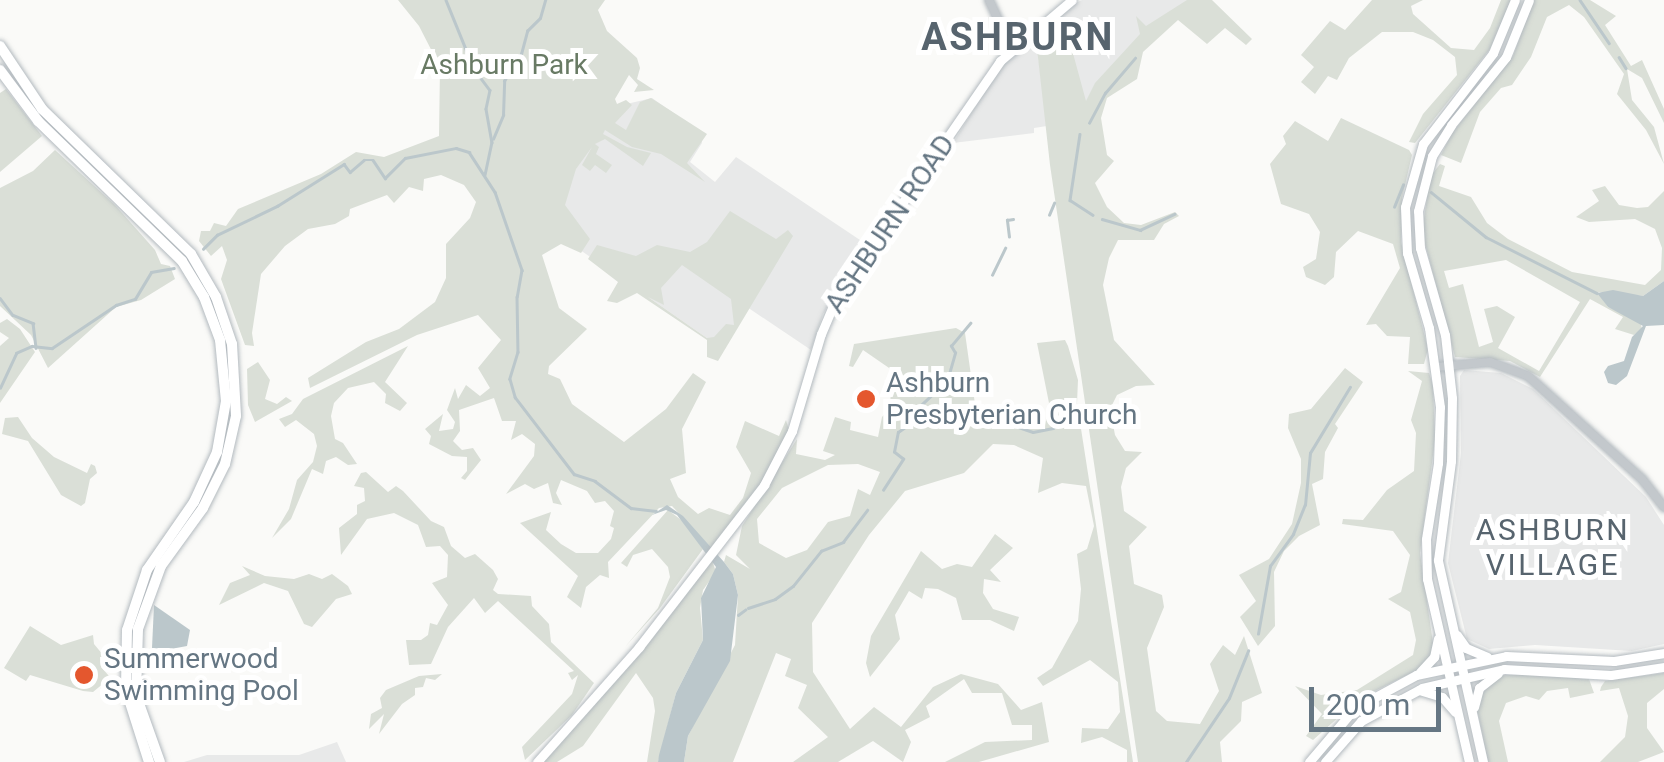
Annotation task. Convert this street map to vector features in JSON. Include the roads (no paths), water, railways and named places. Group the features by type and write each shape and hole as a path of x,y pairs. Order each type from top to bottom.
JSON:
{"main road":[{"name":"ASHBURN ROAD","path":"537,762 628,661 771,474 787,443 830,310 1012,49 1072,0"},
{"path":"1469,762 1425,552 1440,436 1436,366 1405,238 1410,179 1429,133 1498,46 1515,0"},
{"path":"1482,762 1438,560 1453,424 1450,365 1420,248 1422,186 1442,138 1506,57 1529,0"},
{"path":"0,46 42,109 186,248 216,296 232,344 237,401 225,464 203,508 161,566 138,629 138,704 160,762"},
{"path":"0,70 38,121 182,261 204,298 220,340 226,402 217,452 194,502 147,570 127,630 126,690 148,762"},
{"path":"1451,623 1470,650 1500,657 1614,662 1664,653"},
{"path":"1416,675 1434,656 1438,626"},
{"path":"1309,762 1355,708 1416,675 1500,657"},
{"path":"1325,762 1361,721 1416,689 1504,669 1612,675 1664,667"},
{"path":"1474,720 1479,688 1504,669"},
{"path":"1416,689 1442,696 1461,723"}],"street":[{"path":"989,0 1012,49"},
{"path":"1436,366 1490,362 1528,376 1642,479 1664,507"}],"waterway":[{"path":"446,0 474,69 490,90 486,109 492,142 485,174"},
{"path":"493,139 503,115 504,81 521,54 527,31 540,18 545,0"},
{"path":"1580,0 1609,43"},
{"path":"1619,57 1626,68"},
{"path":"1089,123 1105,93 1135,58"},
{"path":"1080,134 1070,200 1093,215"},
{"path":"203,249 217,235 277,206 344,164 350,172 364,160 373,160 385,178 405,158 456,148 469,152 495,192 522,270 517,297 518,352 510,379 515,397 574,474 595,481 631,508 656,511"},
{"path":"1394,207 1403,185"},
{"path":"1431,192 1486,237 1597,293"},
{"path":"1049,215 1054,203"},
{"path":"1102,219 1140,230 1175,214"},
{"path":"1009,237 1007,220 1013,219"},
{"path":"992,275 1005,248"},
{"path":"0,388 16,353 32,346 52,348 116,305 135,299 151,272 174,268"},
{"path":"0,298 13,315 33,323 36,348"},
{"path":"904,426 906,419 934,393 937,379 949,374 955,353 951,346 970,323"},
{"path":"1258,634 1270,566 1293,534 1305,505 1310,453 1350,387"},
{"path":"883,490 903,459 894,452 898,432 927,412 950,415 970,411 1033,432 1053,428 1073,415"},
{"path":"748,608 775,599 793,586 821,551 843,542 867,510"},
{"path":"738,615 745,610"},
{"path":"1186,762 1229,698 1248,651"}],"place":[{"name":"Ashburn Presbyterian Church","path":"866,399"},
{"name":"Summerwood Swimming Pool","path":"84,675"}],"district":[{"name":"ASHBURN","path":"1018,38"},
{"name":"ASHBURN VILLAGE","path":"1553,547"}],"park label":[{"name":"Ashburn Park","path":"504,65"}]}
